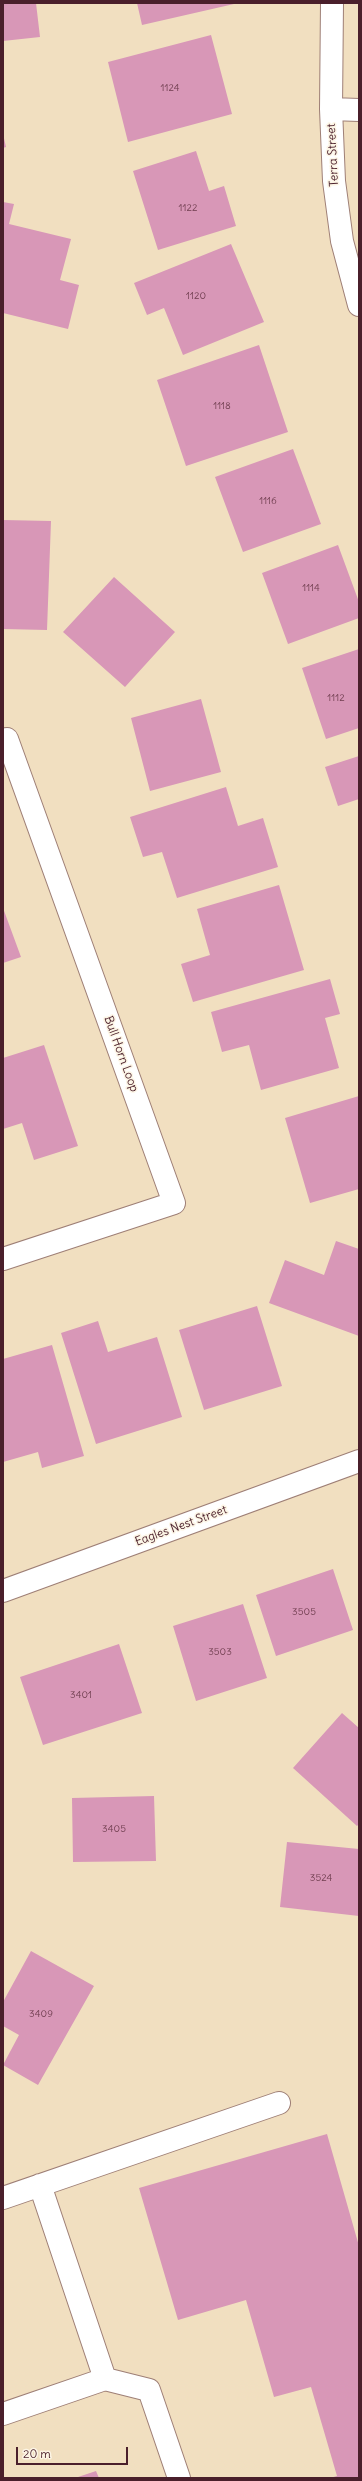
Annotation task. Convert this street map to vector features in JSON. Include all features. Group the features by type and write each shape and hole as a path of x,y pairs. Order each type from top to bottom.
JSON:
{"street":[{"name":"Terra Street","path":"332,3 331,109 334,181 342,241 359,305"},
{"path":"331,109 359,110"},
{"name":"Bull Horn Loop","path":"3,740 7,739 174,1203 3,1259"},
{"name":"Eagles Nest Street","path":"3,1591 359,1461"},
{"path":"3,2198 279,2103"},
{"path":"40,2185 105,2379"},
{"path":"3,2414 105,2379 149,2390 179,2478"}],"building":[{"path":"3,3 36,3 40,37 3,41"},
{"path":"137,3 233,3 234,4 142,25"},
{"path":"211,35 232,114 128,142 108,62"},
{"path":"3,134 6,147 3,148"},
{"path":"196,151 209,191 224,186 236,226 158,250 133,171"},
{"path":"3,202 14,204 9,224 71,239 60,280 79,285 68,329 3,313"},
{"path":"231,244 264,322 183,355 164,308 147,315 134,283"},
{"path":"259,345 288,432 186,466 157,380"},
{"path":"293,449 321,524 243,552 215,477"},
{"path":"3,520 51,521 47,630 3,629"},
{"path":"338,545 359,602 359,618 288,644 262,573"},
{"path":"114,577 175,632 125,687 63,632"},
{"path":"359,649 359,728 326,739 302,668"},
{"path":"201,699 221,772 150,791 131,718"},
{"path":"359,756 359,799 338,806 325,767"},
{"path":"226,787 238,826 263,818 278,867 177,898 162,852 143,857 130,817"},
{"path":"279,885 304,970 193,1002 181,964 210,955 197,909"},
{"path":"3,908 21,957 3,963"},
{"path":"330,979 340,1014 325,1018 339,1068 261,1090 249,1045 222,1052 211,1012"},
{"path":"44,1045 78,1146 34,1160 22,1123 3,1129 3,1058"},
{"path":"359,1096 359,1189 310,1203 285,1118"},
{"path":"336,1241 359,1249 359,1336 269,1303 285,1260 324,1275"},
{"path":"257,1306 282,1386 204,1410 179,1330"},
{"path":"98,1321 108,1352 157,1337 182,1417 96,1444 61,1333"},
{"path":"52,1345 84,1456 42,1468 38,1452 3,1462 3,1359"},
{"path":"333,1569 353,1630 276,1656 256,1595"},
{"path":"243,1604 267,1678 196,1701 173,1626"},
{"path":"119,1644 142,1713 43,1745 20,1677"},
{"path":"342,1713 359,1728 359,1824 357,1826 293,1768"},
{"path":"154,1796 156,1861 73,1862 72,1798"},
{"path":"287,1842 359,1849 359,1916 280,1907"},
{"path":"31,1951 94,1986 38,2085 3,2065 19,2035 3,2026 3,2002"},
{"path":"327,2134 359,2246 359,2478 330,2478 337,2476 311,2387 274,2397 246,2300 178,2320 139,2188"},
{"path":"96,2471 99,2478 75,2478"}]}
